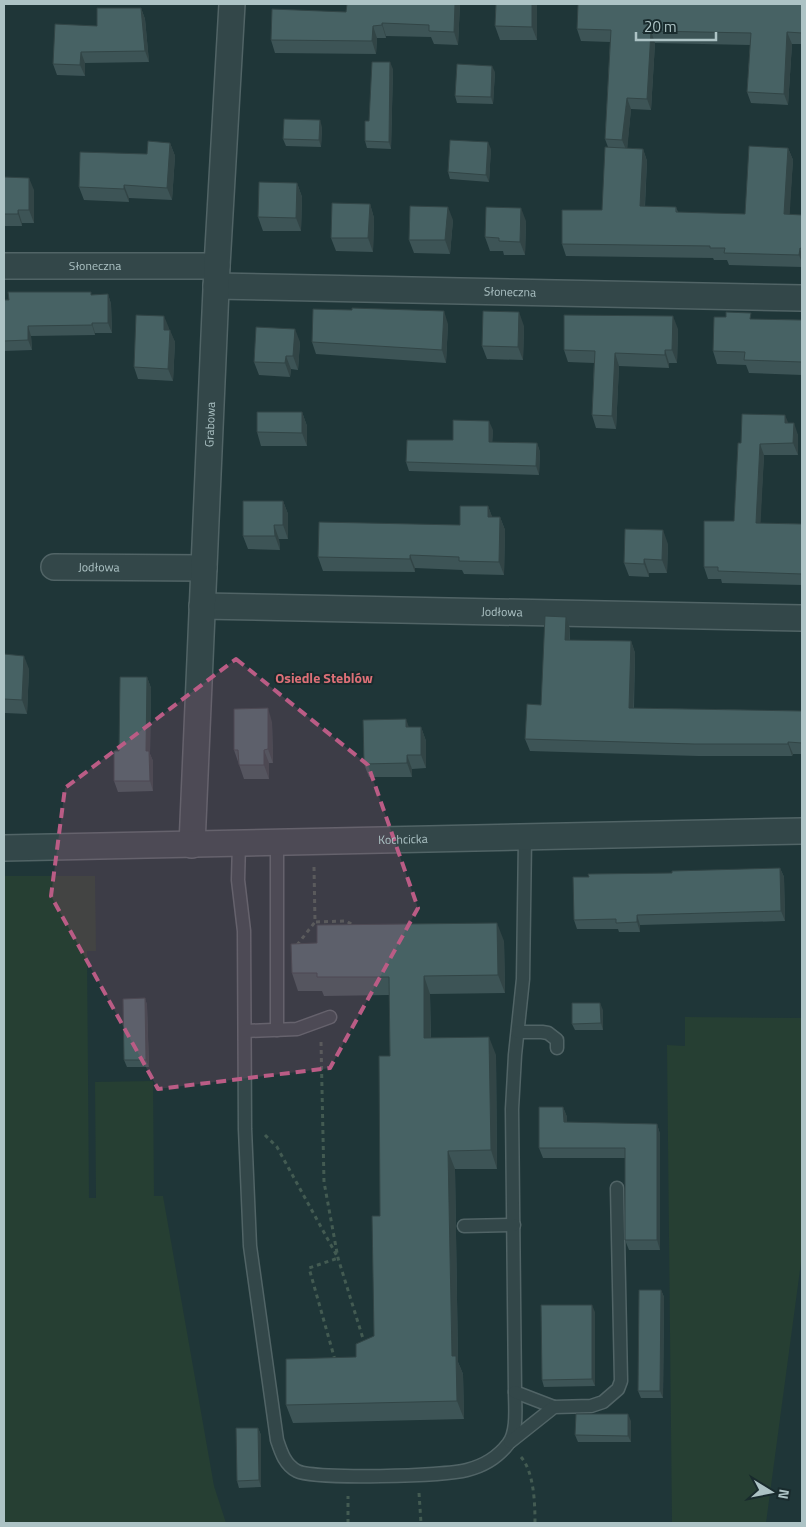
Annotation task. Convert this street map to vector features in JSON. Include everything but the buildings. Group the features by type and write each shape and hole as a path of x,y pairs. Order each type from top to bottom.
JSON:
{"street":[{"name":"Grabowa","path":"192,845 217,276 232,4"},
{"name":"Słoneczna","path":"4,266 802,298"},
{"name":"Jodłowa","path":"54,567 204,568"},
{"name":"Jodłowa","path":"202,606 802,618"},
{"name":"Kochcicka","path":"4,848 802,831"}],"lane":[{"path":"509,1443 514,1427 515,1392 512,1108 523,979 525,838"},
{"path":"277,842 277,1030"},
{"path":"239,843 238,880 244,931 245,1129 251,1266 277,1440 282,1454 290,1466 307,1475 456,1473 469,1470 497,1456 509,1443 554,1407"},
{"path":"244,1031 297,1029 326,1019"},
{"path":"518,1032 548,1033 556,1040 557,1048"},
{"path":"515,1392 554,1407 591,1406 603,1402 618,1389 621,1381 617,1188"},
{"path":"464,1226 514,1225"}],"path":[{"path":"315,842 315,922 346,922 360,929"},
{"path":"326,1019 324,1182 338,1258 365,1346"},
{"path":"245,1129 261,1133 277,1147 338,1258"},
{"path":"337,1367 309,1268 338,1258"},
{"path":"509,1443 526,1463 534,1501 535,1523"},
{"path":"348,1523 349,1475"},
{"path":"418,1475 421,1523"}],"highlighted area":[{"path":"236,659 368,765 418,908 330,1068 158,1089 51,896 65,788"}],"green space":[{"path":"4,876 95,876 96,951 87,951 89,1198 96,1198 95,1082 153,1081 154,1196 163,1196 214,1486 226,1523 4,1523"},
{"path":"685,1017 802,1018 802,1255 766,1523 672,1523 667,1045 685,1046"}],"district":[{"name":"Osiedle Steblów","path":"324,678"}]}
